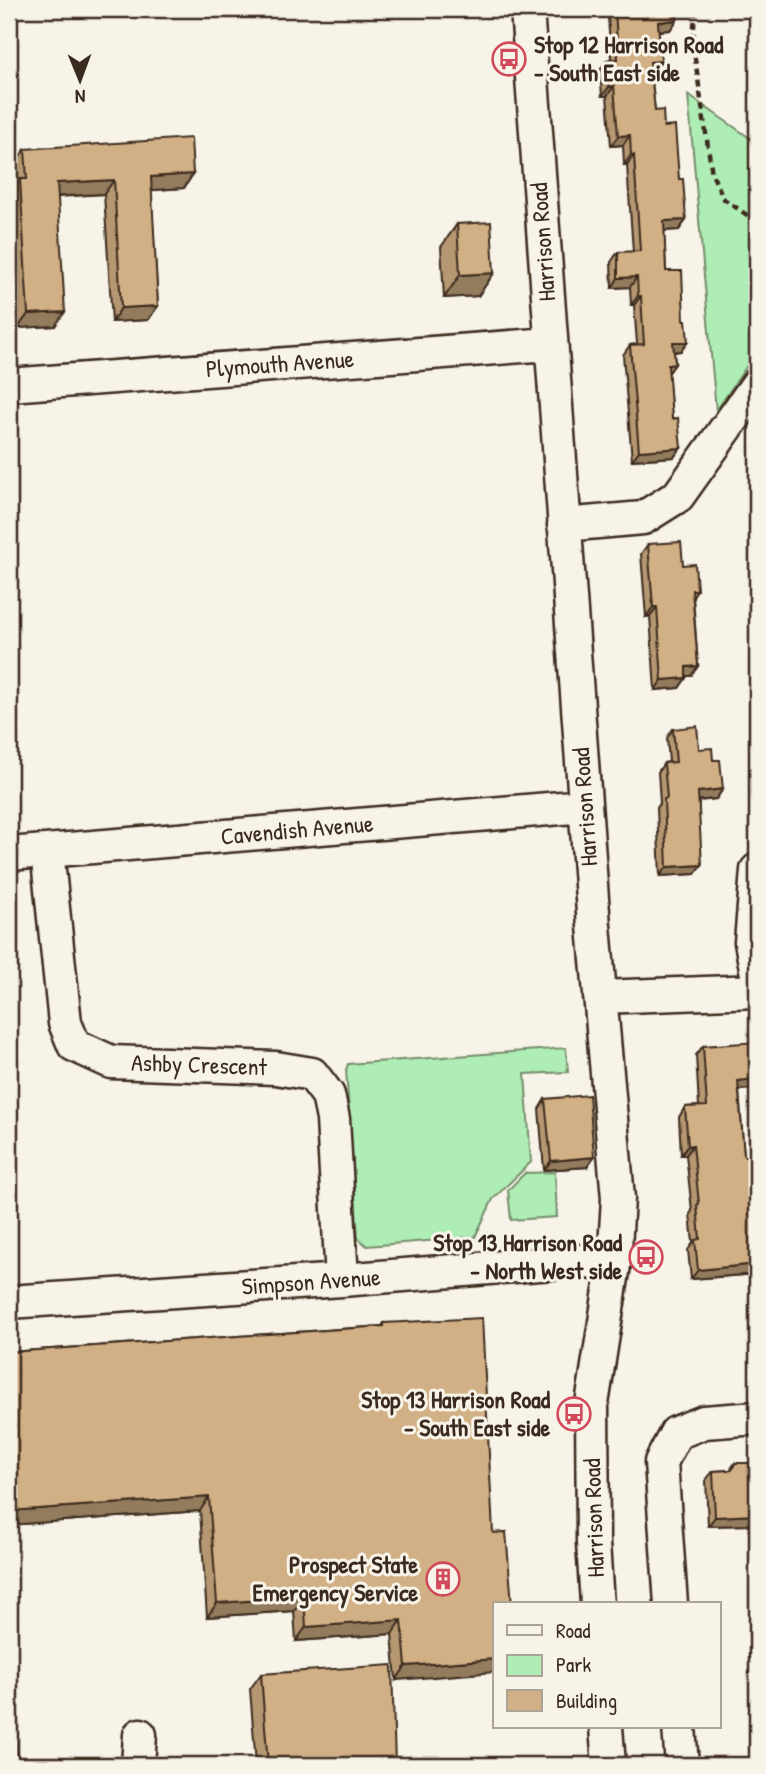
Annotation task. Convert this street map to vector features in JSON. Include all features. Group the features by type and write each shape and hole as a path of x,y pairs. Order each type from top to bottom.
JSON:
{"street":[{"name":"Harrison Road","path":"527,9 585,806 618,1198 614,1265 592,1404 593,1543 597,1602"},
{"name":"Plymouth Avenue","path":"9,385 550,344"},
{"path":"564,525 643,518 678,496 757,385"},
{"name":"Cavendish Avenue","path":"9,854 585,806"},
{"name":"Ashby Crescent","path":"47,851 65,1023 74,1045 111,1062 276,1068 312,1074 328,1095 333,1119 342,1280"},
{"path":"757,870 751,942 757,974"},
{"path":"600,997 757,992"},
{"name":"Simpson Avenue","path":"9,1302 577,1261 614,1265"},
{"path":"671,1602 661,1462 676,1433 704,1422 757,1418"},
{"path":"607,1728 609,1765"},
{"path":"679,1728 682,1765"}],"path":[{"path":"695,9 694,45 712,174 724,199 757,222"}],"green space":[{"path":"688,95 757,143 757,351 716,411"},
{"path":"566,1048 568,1072 525,1074 531,1162 493,1199 475,1237 367,1246 358,1238 346,1070 348,1064"},
{"path":"555,1172 557,1217 511,1220 508,1190 525,1173"}],"building":[{"path":"615,9 676,9 677,20 658,22 661,61 650,62 655,111 663,110 664,127 675,126 679,179 683,179 686,220 664,221 666,271 682,271 684,320 688,342 673,342 675,364 668,365 672,419 678,418 681,448 639,451 630,345 644,344 641,296 638,296 637,277 618,278 618,252 640,251 634,155 631,155 630,135 618,136 614,86 609,87 607,60 618,59"},
{"path":"191,138 193,174 151,177 158,306 121,308 114,180 57,183 65,312 28,314 20,179 27,179 25,149"},
{"path":"491,222 494,273 460,275 457,224"},
{"path":"681,542 683,565 695,564 697,590 692,590 698,666 686,667 686,678 662,680 657,607 653,607 648,544"},
{"path":"697,726 699,749 712,748 713,760 720,760 723,789 698,792 702,865 667,867 664,763 676,762 673,729"},
{"path":"757,1042 757,1079 738,1081 744,1156 748,1156 753,1199 757,1199 757,1264 698,1270 695,1240 700,1239 699,1204 693,1145 688,1146 685,1107 707,1106 703,1046"},
{"path":"589,1095 594,1157 551,1161 545,1099"},
{"path":"482,1318 493,1533 506,1532 512,1602 493,1602 493,1659 406,1666 402,1620 306,1627 304,1597 217,1603 209,1497 9,1511 9,1352 384,1326 384,1323"},
{"path":"735,1463 754,1463 756,1515 715,1517 713,1471 732,1470"},
{"path":"9,1637 18,1765 9,1765"},
{"path":"392,1665 395,1765 268,1765 261,1674"}],"place":[{"name":"Stop 12 Harrison Road - South East side","path":"509,59"},
{"name":"Stop 13 Harrison Road - North West side","path":"646,1257"},
{"name":"Stop 13 Harrison Road - South East side","path":"574,1414"},
{"name":"Prospect State Emergency Service","path":"443,1579"}]}
